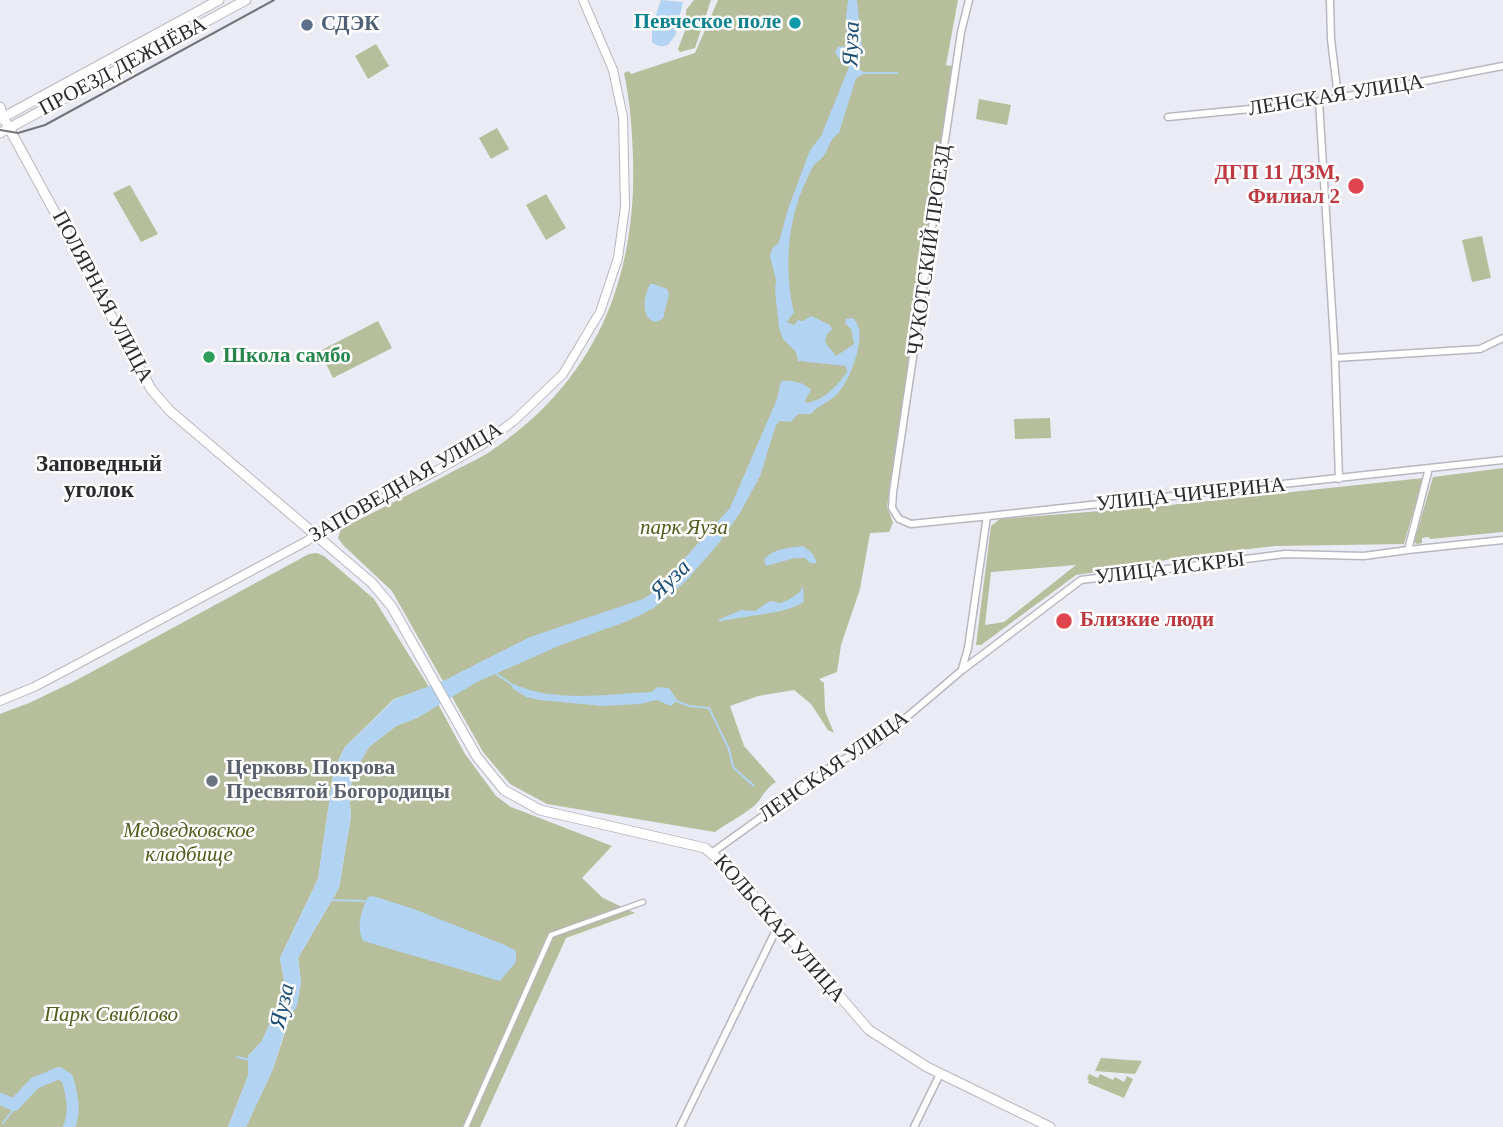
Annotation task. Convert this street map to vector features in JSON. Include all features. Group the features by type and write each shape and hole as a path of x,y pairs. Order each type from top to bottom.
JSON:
{"main road":[{"name":"ПРОЕЗД ДЕЖНЁВА","path":"1,117 219,0"},
{"name":"ПРОЕЗД ДЕЖНЁВА","path":"5,131 246,0"},
{"name":"ПОЛЯРНАЯ УЛИЦА","path":"0,107 5,131 151,389 170,411 317,534 382,595"},
{"name":"КОЛЬСКАЯ УЛИЦА","path":"382,595 477,757 504,790 540,810 695,844 713,852 869,1030 940,1074 1050,1127"}],"street":[{"name":"ЗАПОВЕДНАЯ УЛИЦА","path":"0,701 34,687 117,644 473,450 515,420 563,374 600,312 618,258 625,207 623,117 613,70 583,0"},
{"name":"ЧУКОТСКИЙ ПРОЕЗД","path":"892,501 961,32 969,0"},
{"path":"1331,0 1331,39 1338,97"},
{"name":"ЛЕНСКАЯ УЛИЦА","path":"1168,117 1319,101 1503,66"},
{"path":"1319,101 1335,358 1339,479"},
{"path":"1335,358 1480,349 1503,338"},
{"name":"УЛИЦА ЧИЧЕРИНА","path":"892,501 895,514 905,523 1503,460"},
{"path":"1408,550 1429,468"},
{"path":"961,671 968,648 987,516"},
{"name":"УЛИЦА ИСКРЫ","path":"961,671 1081,580 1285,554 1364,556 1503,540"},
{"name":"ЛЕНСКАЯ УЛИЦА","path":"713,852 838,762 875,744 961,671"},
{"path":"466,1127 551,935 643,902"},
{"path":"680,1127 778,926"},
{"path":"914,1127 940,1074"}],"green space":[{"path":"694,0 711,0 695,48 680,52 678,49 686,28 686,10"},
{"name":"парк Яуза","path":"718,0 958,0 946,65 952,66 887,507 893,523 889,532 870,533 860,589 841,645 837,672 819,679 824,683 825,711 834,733 828,730 811,704 794,690 758,696 730,706 744,746 776,782 754,806 715,832 547,804 510,784 483,752 392,591 338,538 341,529 488,453 525,425 556,395 582,362 602,326 617,287 627,246 633,157 624,73 629,71 631,74 695,53"},
{"path":"376,44 389,66 368,79 355,56"},
{"path":"979,99 1011,105 1007,125 976,119"},
{"path":"497,128 509,149 491,159 479,138"},
{"path":"130,185 158,234 141,242 113,193"},
{"path":"546,194 566,228 546,240 526,205"},
{"path":"1482,236 1491,278 1472,282 1462,240"},
{"path":"378,321 392,348 333,378 320,351"},
{"path":"1050,418 1051,438 1015,439 1014,419"},
{"path":"1503,468 1503,532 1429,537 1422,538 1422,543 1414,542 1433,477"},
{"path":"1423,478 1404,544 1275,546 1179,557 1076,575 981,645 976,645 991,526 1000,519 1151,507","holes":["1076,565 1004,622 985,625 991,572"]},
{"name":"Парк Свиблово","path":"317,553 374,599 429,687 394,699 345,747 334,769 318,879 280,958 284,980 281,997 262,1041 248,1056 248,1076 228,1127 0,1127 0,714 73,682 309,554"},
{"path":"438,704 465,754 496,796 511,807 612,846 582,878 603,898 635,913 566,938 480,1127 246,1127 273,1069 301,983 298,958 339,888 351,816 349,792 355,771 369,747 396,726 417,718"},
{"path":"1101,1058 1142,1061 1135,1074 1095,1071"},
{"path":"1089,1074 1098,1078 1100,1074 1113,1080 1115,1077 1124,1082 1127,1076 1133,1079 1124,1098 1088,1083"}],"water":[{"path":"661,0 683,2 675,36 668,45 658,46 652,42 652,36"},
{"name":"Яуза","path":"848,0 857,0 862,47 859,69 865,73 856,78 839,133 809,173 800,196 791,229 788,263 794,312 787,322 794,325 798,320 803,321 811,316 830,325 832,330 827,334 825,342 836,356 854,344 851,329 845,323 846,319 854,318 859,328 859,345 844,385 839,393 811,414 798,414 791,422 780,421 776,425 760,476 740,513 719,543 686,581 654,608 477,682 417,718 396,726 369,747 355,771 349,792 351,816 339,888 298,958 301,983 297,1007 289,1016 273,1069 246,1127 228,1127 248,1076 248,1056 262,1041 281,997 284,980 280,958 318,879 334,769 345,747 395,699 443,681 530,637 643,599 654,592 730,508 777,399 781,381 797,382 808,387 811,390 806,403 830,392 847,372 846,366 798,361 796,352 783,339 779,328 776,280 770,256 772,249 779,242 810,150 821,136 849,67 835,52 838,47 848,46"},
{"path":"650,284 667,289 669,294 663,319 655,322 645,311 646,294"},
{"path":"803,546 813,554 817,563 810,563 805,558 795,558 766,566 764,559 773,553"},
{"path":"803,586 804,602 796,606 718,622 741,610 755,611 770,601 780,603 790,599 800,592"},
{"path":"514,684 546,694 581,696 651,692 658,687 669,688 677,700 671,706 656,700 640,704 603,706 539,700 526,697 512,688"},
{"path":"373,896 505,945 516,951 516,962 500,981 363,941 360,930 361,913 368,897"}],"waterway":[{"name":"Яуза","path":"865,73 897,73"},
{"path":"495,673 514,686"},
{"path":"674,700 689,706 709,708 729,749 733,767 754,786"},
{"path":"331,900 365,901"},
{"path":"237,1057 250,1060"},
{"path":"1,1099 14,1105 35,1083 59,1073 67,1078 72,1096 73,1108 69,1127"},
{"path":"3,1123 14,1105"}],"tram line":[{"path":"0,130 18,133 45,125 274,0"}],"place":[{"name":"Певческое поле","path":"795,23"},
{"name":"СДЭК","path":"307,25"},
{"name":"ДГП 11 ДЗМ, Филиал 2","path":"1356,186"},
{"name":"Школа самбо","path":"209,357"},
{"name":"Близкие люди","path":"1064,621"},
{"name":"Церковь Покрова Пресвятой Богородицы","path":"212,781"}],"district":[{"name":"Заповедный уголок","path":"99,478"}],"park label":[{"name":"Медведковское кладбище","path":"189,843"}]}
